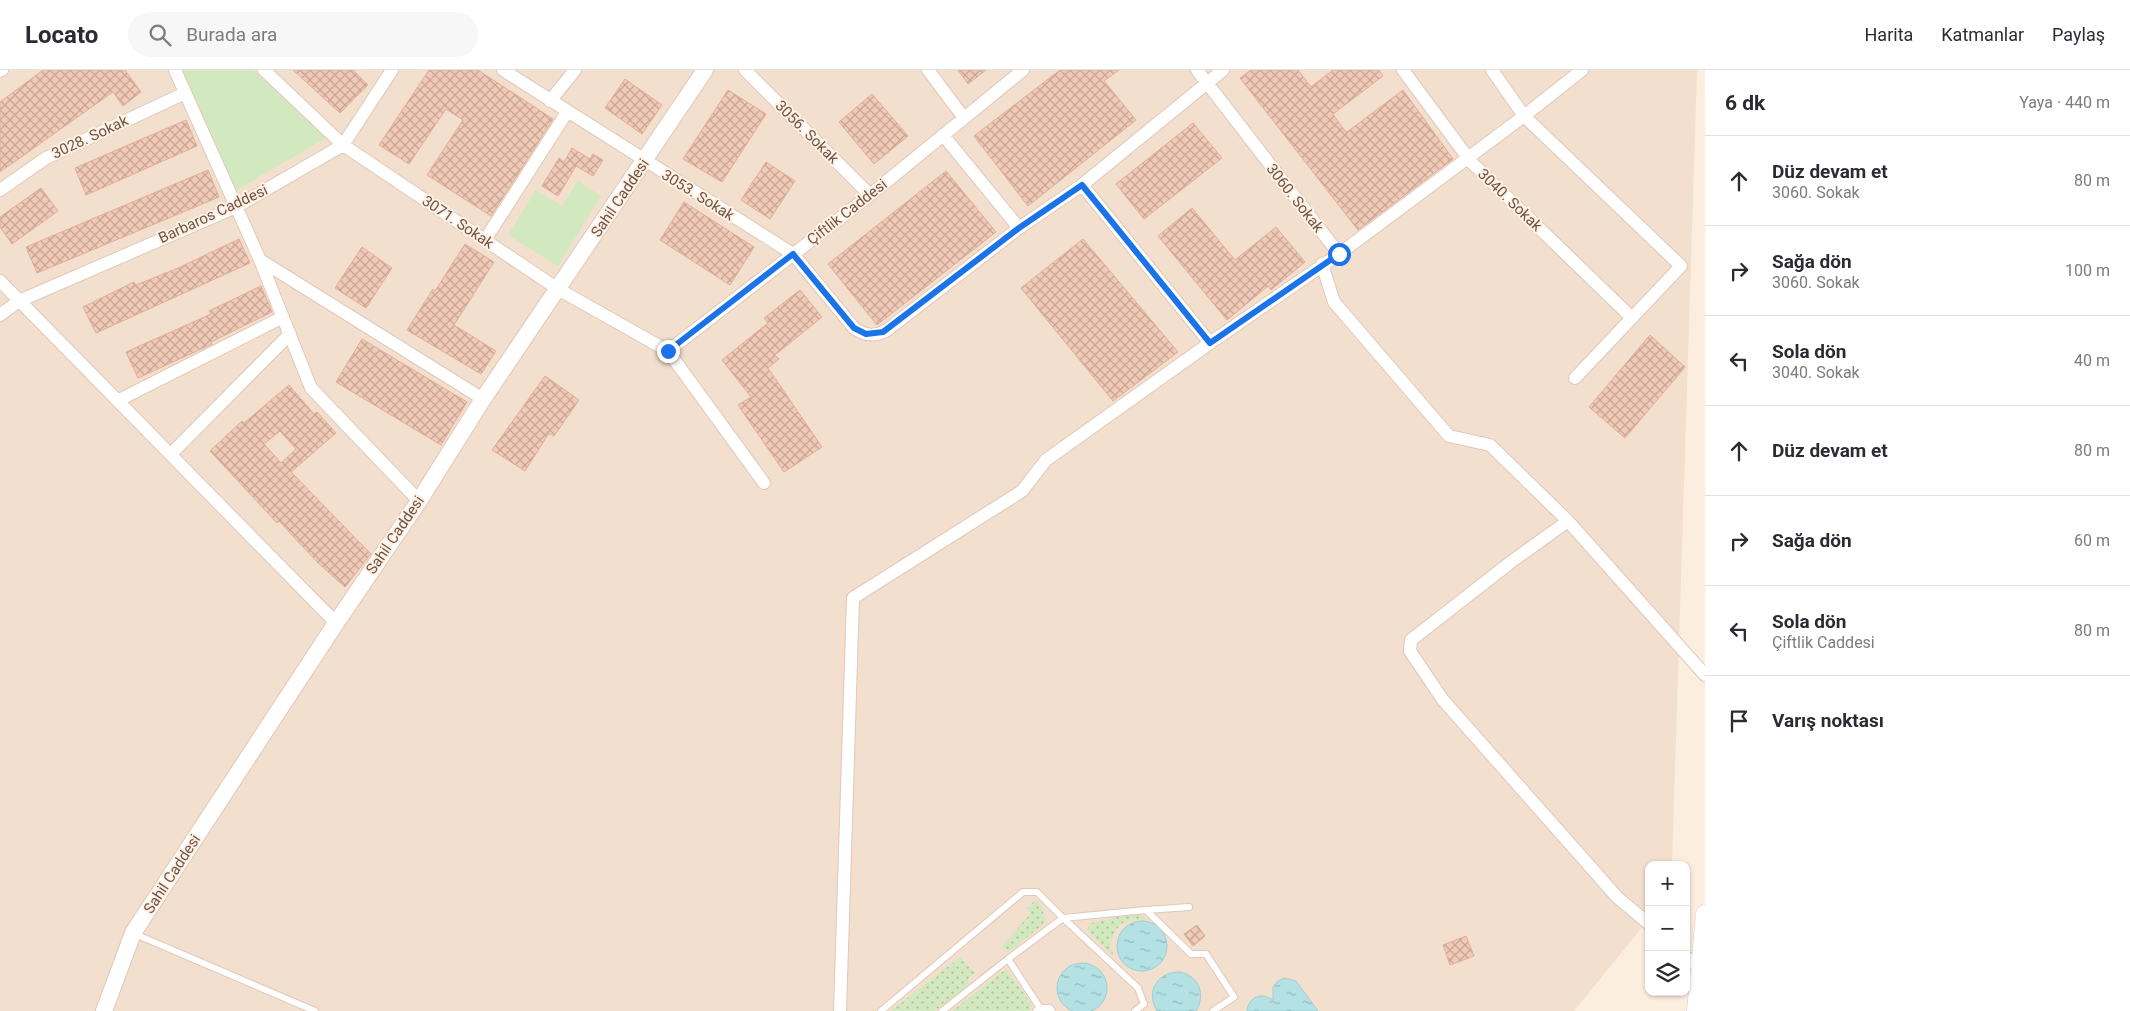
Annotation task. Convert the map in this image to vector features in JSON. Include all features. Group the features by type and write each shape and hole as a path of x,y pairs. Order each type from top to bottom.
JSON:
{"main road":[{"path":"1696,1011 1692,962 1705,914"}],"street":[{"path":"175,70 260,260 311,388 418,501"},
{"name":"3071. Sokak","path":"264,70 343,145 558,289 668,351"},
{"name":"Barbaros Caddesi","path":"0,315 19,300 236,207 343,145 392,70"},
{"name":"3053. Sokak","path":"503,70 645,162 793,254 854,328 872,335 888,330 1019,228"},
{"path":"550,101 575,70"},
{"name":"Sahil Caddesi","path":"104,1011 133,933 418,501 483,399 645,162 705,70"},
{"name":"3056. Sokak","path":"745,70 870,195"},
{"path":"928,70 964,118"},
{"name":"Çiftlik Caddesi","path":"668,351 870,195 1024,70"},
{"name":"3060. Sokak","path":"1197,70 1339,254"},
{"path":"943,135 1019,228 1082,185 1223,70"},
{"name":"3040. Sokak","path":"1402,70 1467,158 1632,318"},
{"path":"1492,70 1524,116 1682,266 1575,378"},
{"path":"840,1011 853,598 1022,491 1046,460 1322,264 1339,254 1524,116 1582,70"},
{"name":"3028. Sokak","path":"0,190 46,158 185,93"},
{"path":"485,240 567,112"},
{"path":"1082,185 1210,343"},
{"path":"260,260 483,399"},
{"path":"1322,264 1334,302 1449,436 1490,445 1568,521 1705,675"},
{"path":"0,281 336,623"},
{"path":"118,400 283,317"},
{"path":"171,454 290,334"},
{"path":"668,351 764,483"},
{"path":"1568,521 1511,562 1411,640 1410,651 1443,700 1617,897 1645,921"}],"lane":[{"path":"881,1011 1023,892 1037,892 1138,988 1144,1004 1135,1011"},
{"path":"942,1011 1063,918 1189,907"},
{"path":"1146,910 1191,954 1206,954 1234,997 1213,1011"},
{"path":"133,933 315,1011"},
{"path":"1008,959 1038,1009 1050,1008 1052,1011"}],"shaded area":[{"path":"0,70 1697,70 1672,861 1645,861 1645,924 1574,1011 0,1011"}],"green space":[{"path":"179,70 253,70 326,138 236,190"},
{"path":"578,181 601,196 558,266 508,235 536,190 562,206"},
{"path":"1035,900 1041,905 1046,920 1009,952 1002,946 1031,913 1027,909"},
{"path":"1135,913 1150,920 1129,920 1119,926 1110,945 1114,957 1087,930 1091,923"},
{"path":"960,957 975,973 968,979 967,987 934,1011 891,1011"},
{"path":"1006,969 1031,1003 1030,1011 952,1011"}],"water":[{"path":"1142,921 1156,925 1163,932 1167,946 1163,960 1156,967 1142,971 1128,967 1121,960 1117,946 1121,932 1128,925"},
{"path":"1082,963 1096,968 1102,974 1106,983 1106,993 1102,1002 1096,1008 1087,1012 1077,1012 1068,1008 1059,997 1057,988 1059,979 1068,968"},
{"path":"1181,972 1192,978 1199,987 1200,998 1196,1011 1157,1011 1152,996 1156,984 1166,975"},
{"path":"1285,978 1296,981 1318,1011 1247,1011 1250,1002 1257,997 1265,996 1273,1000 1273,987 1278,981"}],"building":[{"path":"43,70 125,70 141,92 123,106 113,92 0,172 0,102"},
{"path":"293,70 353,70 368,85 340,113"},
{"path":"429,70 478,70 553,119 491,216 427,175 463,120 446,109 409,164 379,145"},
{"path":"958,70 986,70 968,84"},
{"path":"1060,70 1119,70 1104,81 1136,120 1028,206 974,136"},
{"path":"1251,70 1298,70 1311,87 1333,70 1379,70 1383,76 1333,114 1345,131 1347,132 1403,90 1453,159 1358,230 1240,78"},
{"path":"625,79 662,105 642,134 605,108"},
{"path":"728,90 766,114 722,182 683,159"},
{"path":"872,94 908,136 874,164 839,122"},
{"path":"186,120 197,146 86,195 75,168"},
{"path":"1193,123 1222,158 1144,219 1116,184"},
{"path":"572,148 590,159 593,154 603,160 593,176 576,166 558,196 542,186 559,158 564,162"},
{"path":"766,162 795,181 770,219 741,200"},
{"path":"208,170 219,197 37,273 26,247"},
{"path":"946,171 996,232 877,325 828,264"},
{"path":"41,188 58,211 12,244 0,227 0,217"},
{"path":"684,202 754,247 730,285 660,240"},
{"path":"1192,208 1235,260 1276,227 1305,262 1271,290 1268,286 1227,320 1158,236"},
{"path":"239,239 250,263 96,333 83,307 134,282 136,285 178,268"},
{"path":"1083,239 1178,352 1113,401 1021,288"},
{"path":"465,244 494,262 454,325 496,351 481,374 407,330"},
{"path":"362,247 392,268 366,308 335,288"},
{"path":"261,286 272,312 211,342 212,344 138,378 126,352 211,314 209,311"},
{"path":"800,290 822,317 775,355 779,359 768,368 822,447 784,472 738,405 751,397 722,360 768,323 764,318"},
{"path":"1650,335 1685,367 1625,438 1589,407"},
{"path":"362,339 467,402 441,445 336,382"},
{"path":"545,376 579,400 554,436 549,433 525,471 492,450"},
{"path":"289,385 314,414 317,412 336,433 291,472 371,554 345,587 317,562 279,521 277,523 210,451 242,421 244,423","holes":["280,431 296,449 281,463 264,444"]},
{"path":"1197,925 1205,936 1193,946 1184,934"},
{"path":"1466,936 1474,956 1450,965 1443,945"}],"route":[{"path":"668,351 793,254 854,328 860,332 872,335 888,330 1019,228 1082,185 1210,343 1339,254"}]}
